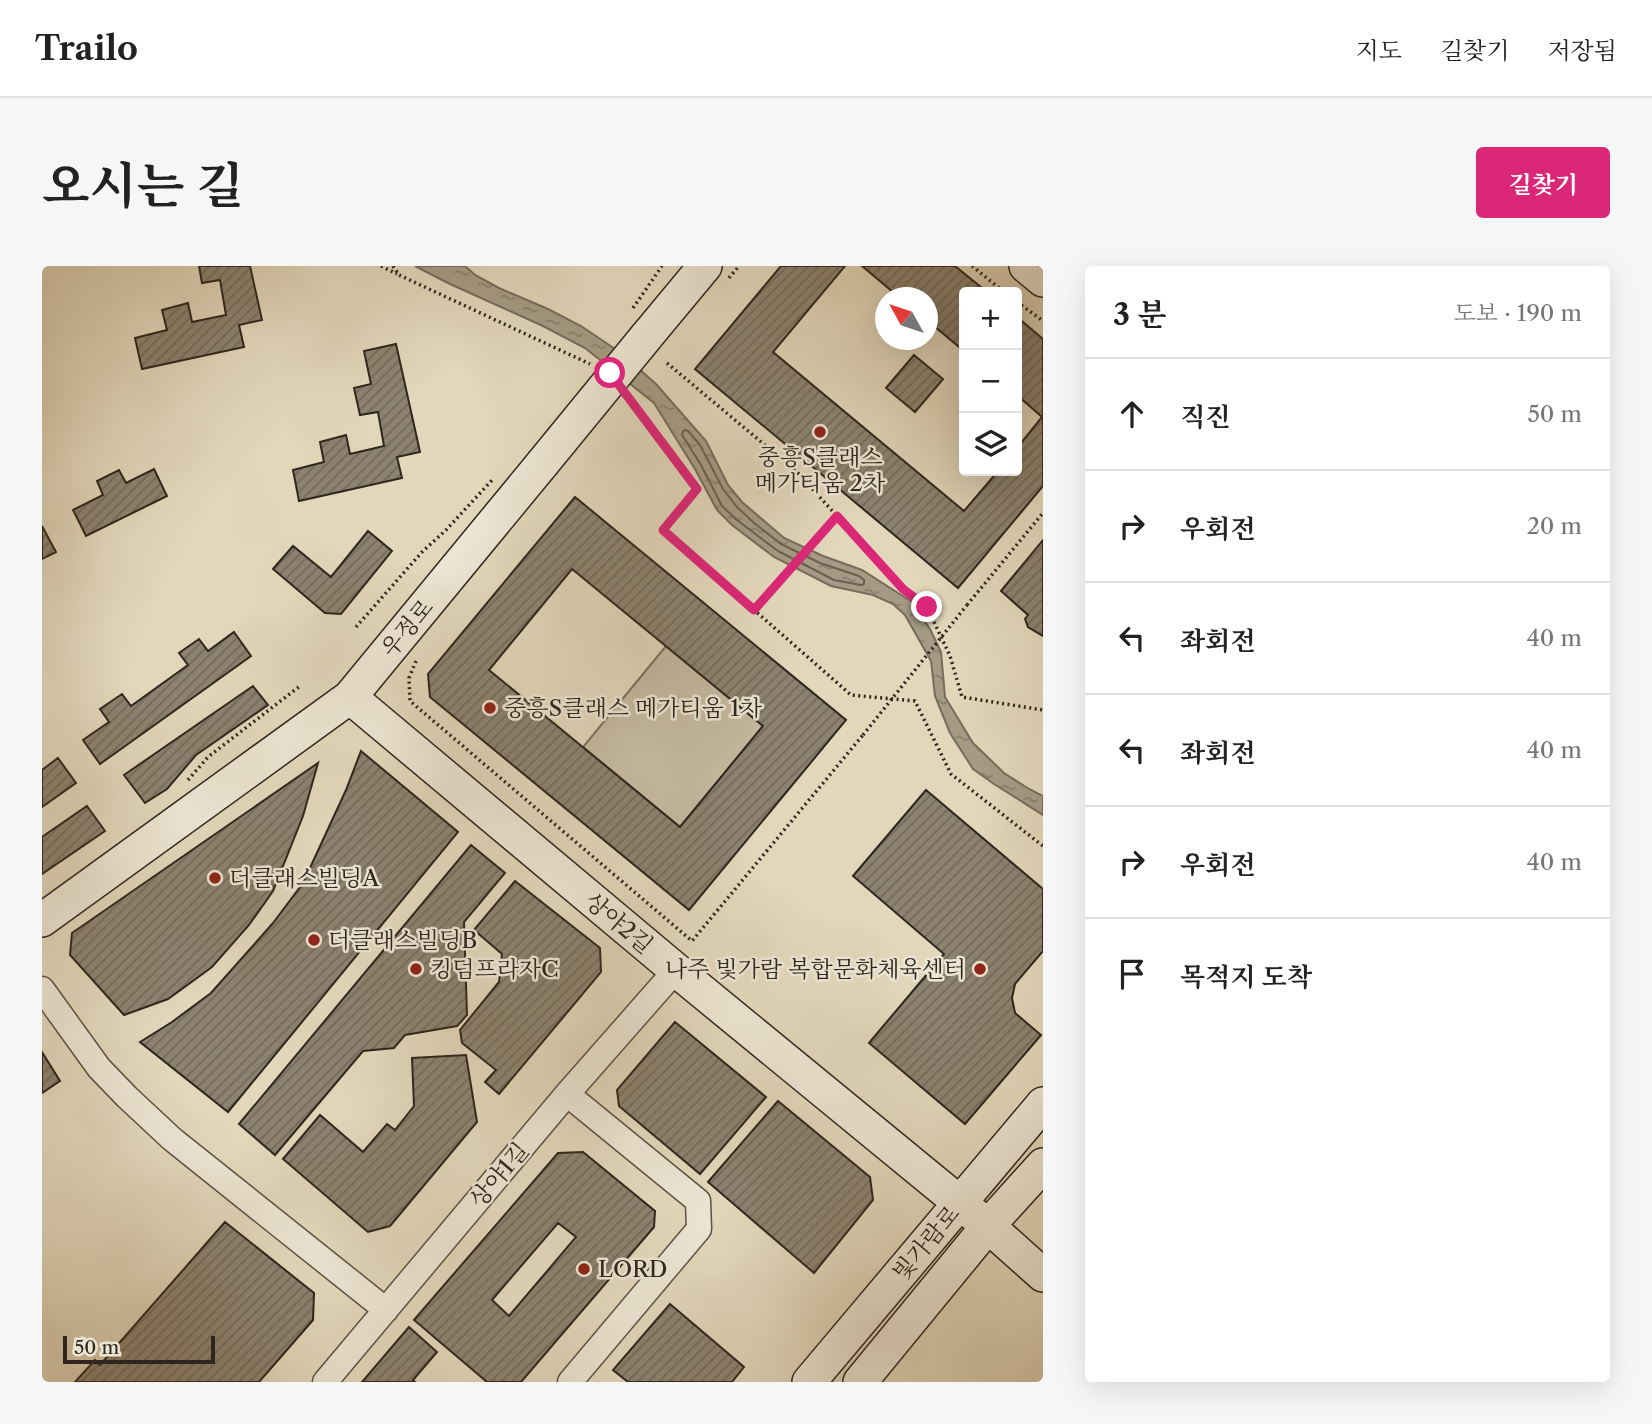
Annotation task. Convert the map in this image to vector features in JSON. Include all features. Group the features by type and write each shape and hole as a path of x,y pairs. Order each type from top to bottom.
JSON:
{"street":[{"name":"우정로","path":"42,920 350,697 542,464 639,323 705,266"},
{"path":"1027,266 1043,280"},
{"name":"상야2길","path":"350,697 676,970 960,1202 1043,1275"},
{"name":"상야1길","path":"325,1382 566,1094 676,970"},
{"path":"42,989 99,1068 172,1139 386,1310"},
{"path":"566,1094 698,1201 699,1228 570,1382"},
{"name":"빛가람로","path":"809,1382 1043,1104"},
{"name":"빛가람로","path":"860,1382 988,1226 1043,1165"}],"path":[{"path":"381,266 597,368"},
{"path":"393,266 399,275"},
{"path":"639,323 662,266"},
{"path":"972,266 998,287"},
{"path":"1022,306 1043,321"},
{"path":"667,363 796,472 903,589 927,607 950,656 962,697 1043,710"},
{"path":"626,395 697,489 663,530 851,695 915,701 951,775 1043,846"},
{"path":"356,627 422,552 493,478"},
{"path":"416,662 409,678 410,701 692,942 1043,513"},
{"path":"754,610 837,516"},
{"path":"183,786 208,757 300,686"}],"shaded area":[{"path":"666,646 763,726 680,827 583,747"}],"water":[{"path":"415,266 465,266 475,275 499,288 581,326 621,353 656,384 706,441 728,485 742,502 784,538 862,570 912,602 941,652 945,697 973,743 1004,773 1043,796 1043,815 973,769 950,733 935,696 931,661 905,615 893,604 873,595 831,586 774,557 732,525 717,510 654,403 585,348"}],"building":[{"path":"199,266 250,266 262,320 239,325 244,347 142,369 135,338 167,330 162,310 188,303 192,322 226,315 220,280 202,283"},
{"name":"중흥S클래스 메가티움 2차","path":"781,266 845,266 773,352 964,511 994,476 1022,476 1022,442 1042,417 1022,399 1022,321 1043,339 1043,486 958,588 695,369"},
{"path":"862,266 955,266 981,287 959,287 959,347 938,329 938,287 887,287"},
{"path":"396,344 420,452 397,457 402,478 299,501 293,470 324,462 320,442 346,435 350,454 384,446 378,412 360,415 354,388 371,384 364,351"},
{"path":"914,355 943,379 915,412 886,388"},
{"path":"154,469 167,496 86,536 73,510 103,495 97,481 119,470 126,483"},
{"name":"중흥S클래스 메가티움 1차","path":"575,497 846,720 689,910 430,697 428,674","holes":["572,569 763,726 680,827 489,670"]},
{"path":"42,526 56,552 42,559"},
{"path":"368,531 392,551 341,614 325,613 273,569 293,546 331,577"},
{"path":"1043,540 1043,636 1028,627 1025,619 1028,615 1001,591"},
{"path":"234,632 251,656 100,764 83,740 109,722 100,709 122,694 131,706 188,665 179,653 199,639 208,651"},
{"path":"253,686 268,705 196,755 167,789 145,803 124,775"},
{"name":"더클래스빌딩B","path":"361,751 458,832 228,1112 140,1042 211,993 273,923 303,883"},
{"path":"58,758 76,783 42,807 42,770"},
{"name":"더클래스빌딩A","path":"318,763 303,816 273,891 249,925 212,967 168,999 124,1015 70,955 72,933"},
{"name":"나주 빛가람 복합문화체육센터","path":"926,790 1043,889 1043,951 1015,984 1012,998 1015,1013 1041,1035 965,1124 869,1043 944,954 853,876"},
{"path":"87,806 105,831 42,874 42,837"},
{"name":"킹덤프라자C","path":"471,845 505,873 464,922 467,1015 457,1026 405,1035 394,1048 363,1051 275,1155 239,1124"},
{"path":"515,881 600,948 601,972 499,1094 485,1082 496,1070 462,1043 460,1030 499,982 502,954 474,930"},
{"path":"675,1022 766,1097 700,1174 619,1106 617,1090"},
{"path":"42,1052 60,1081 42,1093"},
{"path":"466,1055 477,1122 390,1226 368,1232 283,1159 320,1115 363,1152 387,1124 395,1130 414,1106 412,1058"},
{"path":"778,1101 870,1177 873,1200 814,1273 708,1182"},
{"name":"LORD","path":"583,1152 655,1211 654,1227 521,1382 487,1382 414,1320 558,1153","holes":["558,1223 576,1237 509,1316 492,1300"]},
{"path":"225,1222 314,1293 313,1320 259,1382 75,1382 95,1360 100,1365"},
{"path":"670,1304 744,1367 732,1382 628,1382 613,1370"},
{"path":"409,1327 437,1352 413,1380 415,1382 362,1382"}],"place":[{"name":"중흥S클래스 메가티움 2차","path":"820,432"},
{"name":"중흥S클래스 메가티움 1차","path":"490,708"},
{"name":"더클래스빌딩A","path":"215,878"},
{"name":"더클래스빌딩B","path":"314,940"},
{"name":"킹덤프라자C","path":"416,969"},
{"name":"나주 빛가람 복합문화체육센터","path":"980,969"},
{"name":"LORD","path":"584,1269"}],"route":[{"path":"610,373 697,489 663,530 754,610 837,516 903,589 927,607"}]}
